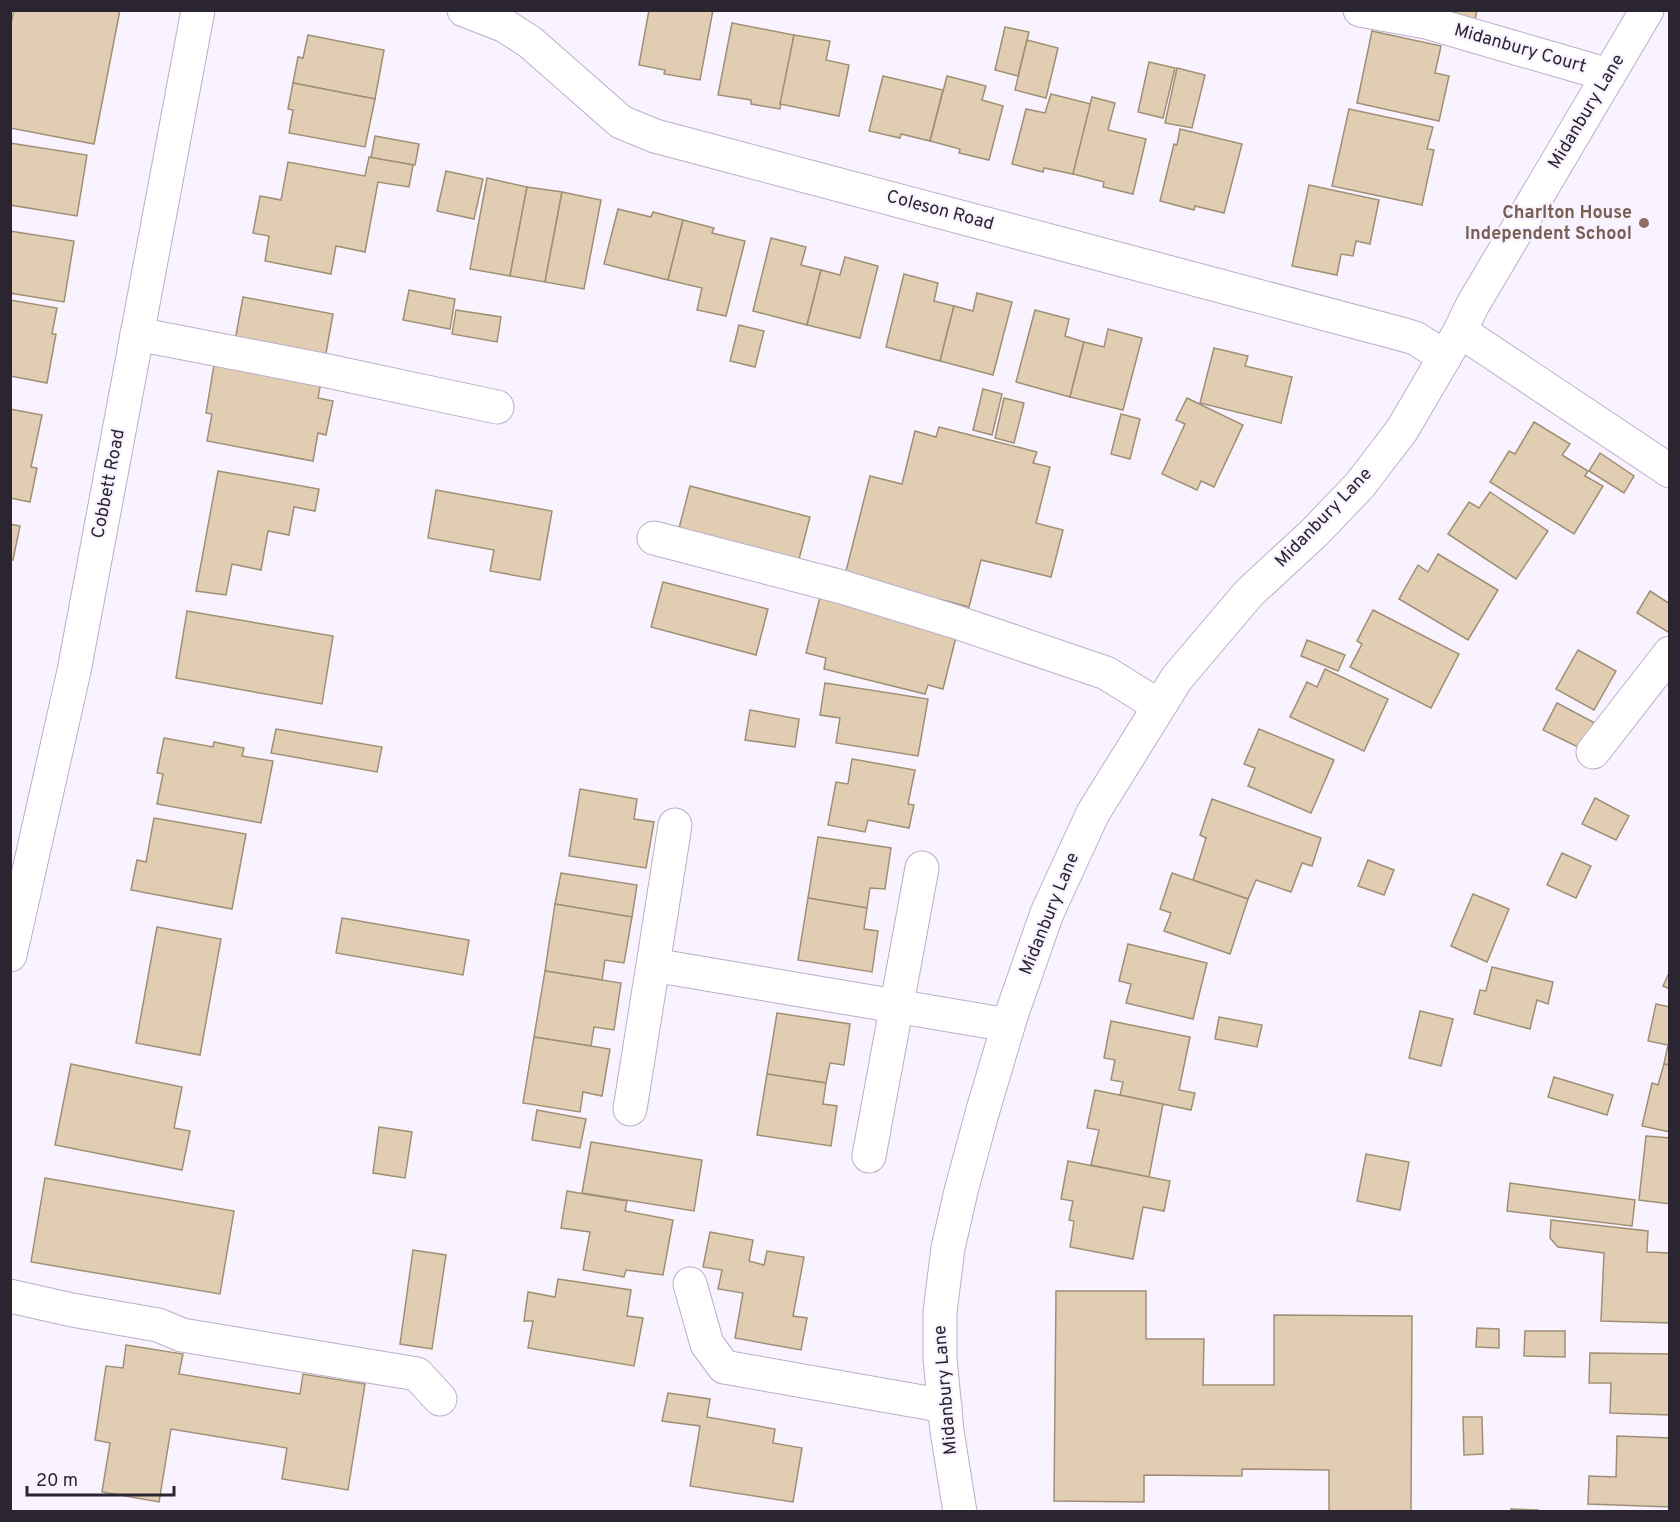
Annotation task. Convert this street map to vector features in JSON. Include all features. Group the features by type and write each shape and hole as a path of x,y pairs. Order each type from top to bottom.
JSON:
{"street":[{"name":"Cobbett Road","path":"10,955 74,671 198,10"},
{"name":"Coleson Road","path":"464,10 505,26 530,42 621,122 644,132 1415,338 1452,344 1670,471"},
{"name":"Midanbury Court","path":"1360,10 1426,21 1609,75"},
{"name":"Midanbury Lane","path":"960,1512 940,1359 940,1312 948,1248 961,1191 1008,1025 1047,913 1093,813 1177,678 1249,593 1314,533 1360,485 1402,430 1472,306 1647,10"},
{"path":"137,334 497,407"},
{"path":"654,538 842,587 956,622 1106,673 1159,705"},
{"path":"1593,752 1670,652"},
{"path":"630,1109 675,825"},
{"path":"869,1156 922,868"},
{"path":"653,965 1008,1025"},
{"path":"690,1284 707,1344 724,1366 945,1406"},
{"path":"10,1296 72,1310 158,1325 182,1335 417,1374 440,1399"}],"building":[{"path":"14,10 120,10 94,144 10,128 10,28"},
{"path":"649,10 713,10 700,80 664,74 665,70 639,65"},
{"path":"1430,10 1477,10 1475,20"},
{"path":"732,23 794,35 780,109 751,104 751,100 718,95"},
{"path":"1005,27 1029,32 1018,76 995,70"},
{"path":"1372,31 1441,46 1435,73 1449,76 1439,121 1357,103"},
{"path":"308,35 384,50 375,99 293,83 298,57 303,58"},
{"path":"794,35 830,41 826,60 849,65 839,116 780,104"},
{"path":"1027,40 1058,48 1046,98 1015,90"},
{"path":"1149,62 1175,68 1163,118 1138,112"},
{"path":"1177,68 1205,75 1192,128 1165,123"},
{"path":"883,76 943,90 930,141 901,134 900,138 869,131"},
{"path":"947,76 986,86 982,100 1003,106 989,160 959,153 960,149 930,141"},
{"path":"293,83 375,99 365,147 289,133 293,110 288,109"},
{"path":"1051,94 1091,104 1073,174 1044,168 1043,172 1012,164 1026,109 1045,113"},
{"path":"1092,97 1115,103 1108,130 1146,139 1133,194 1103,187 1104,182 1073,174"},
{"path":"1349,109 1433,127 1427,149 1434,150 1422,205 1332,186"},
{"path":"1180,129 1242,144 1224,213 1195,206 1194,210 1160,201"},
{"path":"375,136 419,144 415,165 371,158"},
{"path":"10,143 87,155 77,216 10,205"},
{"path":"369,157 413,165 409,187 378,182 365,252 336,246 331,274 265,261 269,236 253,233 260,196 281,200 288,162 365,176"},
{"path":"446,171 483,179 474,219 437,211"},
{"path":"487,178 527,187 510,276 470,269"},
{"path":"1309,185 1379,200 1370,244 1356,241 1353,256 1341,254 1337,275 1292,266"},
{"path":"527,187 562,192 545,282 510,276"},
{"path":"562,192 601,200 584,289 545,282"},
{"path":"618,209 651,217 653,212 683,220 668,280 604,264"},
{"path":"683,220 714,228 712,233 745,241 726,316 697,310 702,288 668,280"},
{"path":"10,231 74,241 64,302 10,293"},
{"path":"771,238 806,247 801,265 821,270 807,325 753,311"},
{"path":"845,257 878,266 860,338 807,325 821,270 840,275"},
{"path":"904,274 938,283 934,301 954,306 940,361 886,347"},
{"path":"409,290 455,299 450,329 403,320"},
{"path":"977,293 1012,302 993,375 940,361 954,306 973,311"},
{"path":"243,297 333,314 318,398 333,401 326,435 318,433 313,461 207,441 212,414 206,413 214,365 230,368"},
{"path":"10,300 57,308 52,334 56,334 47,383 10,376"},
{"path":"456,310 501,317 497,342 452,334"},
{"path":"1035,310 1069,319 1065,336 1084,342 1070,397 1016,382"},
{"path":"739,325 764,331 755,367 730,361"},
{"path":"1108,329 1142,338 1123,410 1070,397 1084,342 1104,347"},
{"path":"1214,348 1248,356 1245,366 1292,377 1281,423 1200,403"},
{"path":"983,389 1002,394 992,435 973,430"},
{"path":"1004,398 1024,403 1014,443 995,438"},
{"path":"1187,398 1243,425 1214,487 1201,481 1197,490 1162,474 1185,424 1176,420"},
{"path":"10,409 42,415 31,467 37,468 30,502 10,498"},
{"path":"1121,414 1140,419 1130,459 1111,454"},
{"path":"1534,422 1570,444 1562,455 1588,471 1585,476 1603,486 1574,534 1490,482 1509,451 1515,454"},
{"path":"939,427 1037,452 1033,463 1050,467 1036,523 1063,530 1051,577 981,560 969,607 942,600 934,632 956,637 943,689 928,685 925,694 824,669 826,658 806,653 820,597 842,587 870,476 902,484 915,431 936,437"},
{"path":"1600,453 1634,476 1624,493 1589,471"},
{"path":"218,471 319,489 315,511 294,507 289,535 268,531 261,570 232,564 226,595 196,591"},
{"path":"690,486 810,517 798,563 678,532"},
{"path":"436,490 552,511 540,580 490,571 494,550 428,538"},
{"path":"1490,492 1548,531 1516,579 1448,534 1469,502 1479,508"},
{"path":"10,524 20,526 13,560 10,560"},
{"path":"1438,554 1498,590 1468,640 1399,599 1418,565 1428,572"},
{"path":"663,582 768,609 756,655 651,627"},
{"path":"1650,591 1670,604 1668,632 1637,613"},
{"path":"1373,610 1459,654 1431,708 1350,667 1362,644 1357,641"},
{"path":"187,611 333,636 322,704 176,678"},
{"path":"1307,640 1345,655 1338,671 1301,656"},
{"path":"1578,650 1616,671 1594,710 1556,689"},
{"path":"1325,669 1388,699 1364,751 1290,717 1307,682 1317,687"},
{"path":"825,683 928,699 918,756 836,743 840,718 820,715"},
{"path":"1557,703 1595,723 1582,749 1543,730"},
{"path":"750,710 799,719 795,747 745,740"},
{"path":"276,729 382,747 377,772 271,753"},
{"path":"1259,729 1334,760 1311,813 1248,786 1255,768 1244,764"},
{"path":"164,738 213,747 214,742 244,748 242,756 273,761 261,823 157,804 163,774 157,773"},
{"path":"852,759 915,770 908,804 914,805 909,828 868,820 865,832 828,825 836,782 848,784"},
{"path":"580,789 637,799 634,819 654,822 646,868 569,856"},
{"path":"1595,798 1629,816 1616,840 1582,824"},
{"path":"1212,799 1321,838 1312,866 1302,863 1291,892 1256,880 1248,899 1193,880 1206,838 1200,835"},
{"path":"154,818 246,834 232,909 131,890 137,860 146,862"},
{"path":"818,837 891,848 885,889 870,888 867,908 808,898"},
{"path":"1562,853 1591,866 1576,898 1547,885"},
{"path":"1368,860 1394,870 1384,895 1358,886"},
{"path":"561,873 637,885 632,917 555,904"},
{"path":"1172,873 1248,899 1230,954 1164,931 1171,913 1160,909"},
{"path":"1473,894 1509,909 1487,962 1451,946"},
{"path":"808,898 867,908 864,929 878,931 872,972 798,960"},
{"path":"555,904 632,917 624,963 605,960 602,980 545,971"},
{"path":"342,918 469,940 463,975 336,953"},
{"path":"157,927 221,939 200,1055 136,1043"},
{"path":"1128,944 1207,963 1193,1019 1126,1003 1131,984 1119,981"},
{"path":"1492,967 1553,982 1548,1004 1537,1000 1530,1029 1474,1014 1480,990 1486,991"},
{"path":"545,971 621,983 614,1030 594,1027 591,1046 534,1037"},
{"path":"1670,971 1670,989 1663,986"},
{"path":"1656,1004 1670,1007 1670,1065 1664,1064 1668,1045 1648,1041"},
{"path":"1420,1011 1453,1019 1441,1066 1409,1058"},
{"path":"777,1013 850,1024 844,1065 830,1063 826,1083 767,1074"},
{"path":"1219,1017 1262,1025 1257,1047 1215,1039"},
{"path":"1111,1021 1190,1037 1179,1090 1195,1093 1191,1110 1120,1095 1123,1082 1111,1080 1115,1060 1104,1058"},
{"path":"534,1037 610,1049 602,1096 583,1092 580,1112 523,1103"},
{"path":"71,1064 182,1087 174,1128 190,1131 182,1170 55,1145"},
{"path":"1664,1064 1670,1065 1670,1132 1642,1126 1652,1083 1658,1085"},
{"path":"767,1074 826,1083 823,1104 837,1106 831,1146 757,1135"},
{"path":"1554,1077 1613,1095 1607,1115 1548,1097"},
{"path":"1095,1090 1163,1104 1149,1177 1091,1165 1099,1130 1087,1128"},
{"path":"537,1110 586,1119 580,1148 532,1140"},
{"path":"379,1127 412,1132 405,1178 373,1173"},
{"path":"1646,1136 1670,1138 1670,1204 1639,1200"},
{"path":"591,1142 702,1160 694,1211 582,1193"},
{"path":"1366,1154 1409,1162 1400,1210 1357,1201"},
{"path":"1068,1161 1170,1181 1164,1211 1143,1207 1133,1259 1070,1247 1074,1221 1069,1220 1073,1201 1061,1199"},
{"path":"45,1178 234,1211 220,1294 31,1262"},
{"path":"1510,1183 1635,1200 1632,1226 1507,1211"},
{"path":"567,1191 627,1201 625,1211 673,1220 663,1275 626,1270 624,1277 583,1270 590,1232 561,1228"},
{"path":"1551,1220 1648,1231 1647,1252 1670,1253 1670,1323 1601,1321 1604,1253 1558,1247 1550,1238"},
{"path":"710,1232 753,1240 749,1261 764,1265 767,1251 804,1257 793,1316 807,1318 801,1350 735,1338 743,1293 718,1289 722,1270 703,1267"},
{"path":"413,1250 446,1255 432,1349 400,1344"},
{"path":"558,1279 631,1290 627,1316 643,1318 634,1366 528,1348 533,1321 524,1321 528,1292 555,1297"},
{"path":"1056,1291 1146,1291 1146,1339 1204,1339 1203,1385 1274,1385 1274,1315 1412,1316 1411,1512 1329,1512 1329,1470 1242,1469 1242,1476 1144,1475 1144,1502 1054,1501"},
{"path":"1477,1328 1499,1329 1499,1348 1476,1347"},
{"path":"1525,1331 1565,1331 1565,1357 1524,1356"},
{"path":"126,1345 183,1354 179,1374 300,1394 303,1374 365,1384 348,1490 282,1479 287,1448 171,1429 159,1502 102,1492 110,1443 95,1440 106,1366 123,1368"},
{"path":"1590,1353 1670,1354 1670,1415 1610,1413 1611,1383 1589,1383"},
{"path":"668,1393 710,1399 707,1417 775,1429 773,1443 802,1448 793,1502 690,1486 700,1426 662,1421"},
{"path":"1463,1417 1482,1417 1483,1454 1464,1455"},
{"path":"1617,1436 1670,1438 1670,1507 1588,1504 1589,1476 1616,1477"},
{"path":"1511,1509 1539,1510 1511,1512"}],"place":[{"name":"Charlton House Independent School","path":"1644,223"}]}
